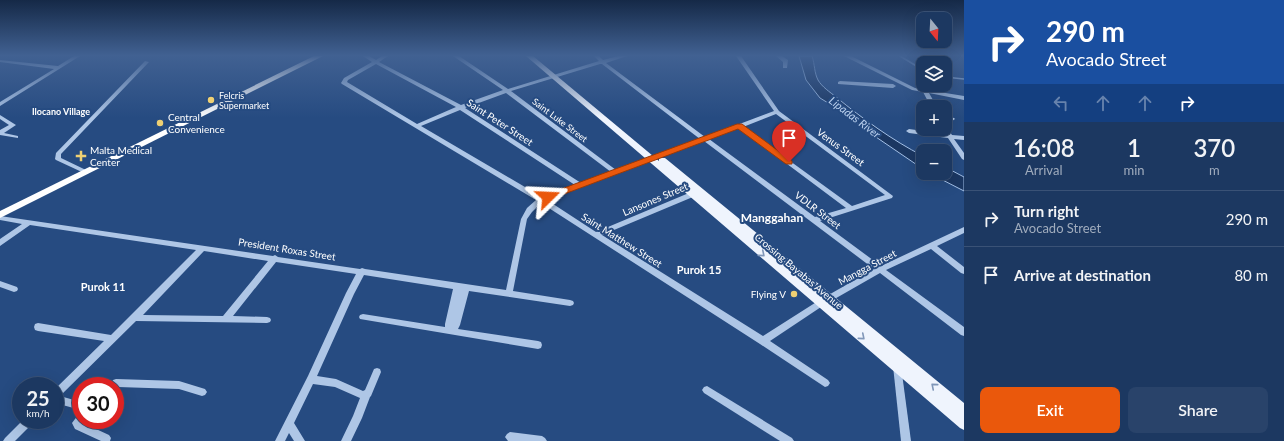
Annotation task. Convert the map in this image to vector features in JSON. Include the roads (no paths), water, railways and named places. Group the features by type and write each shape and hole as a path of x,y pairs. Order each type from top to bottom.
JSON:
{"highway":[{"path":"0,216 278,77"}],"main road":[{"name":"Crossing Bayabas Avenue","path":"557,77 825,301 897,356 964,411"},
{"name":"Crossing Bayabas Avenue","path":"825,301 898,368 964,424"}],"street":[{"path":"0,104 45,77"},
{"path":"86,172 58,159 58,154 133,77"},
{"name":"Saint Matthew Street","path":"353,77 344,82 541,200 825,382"},
{"name":"Saint Peter Street","path":"404,77 460,106 580,185"},
{"name":"Saint Luke Street","path":"486,77 615,172"},
{"path":"416,126 460,106 506,90 554,77"},
{"name":"VDLR Street","path":"623,77 964,332"},
{"name":"Venus Street","path":"752,77 777,112 890,196 851,208"},
{"path":"840,83 893,86 887,77"},
{"path":"887,77 916,90"},
{"path":"926,92 964,98"},
{"path":"926,92 930,100"},
{"path":"509,293 524,219 529,210 541,200 777,112"},
{"path":"0,117 13,125 1,132 2,134 16,137"},
{"path":"739,126 851,208"},
{"path":"909,131 916,132"},
{"path":"949,136 964,138"},
{"path":"949,136 964,158"},
{"name":"Lansones Street","path":"595,235 696,193"},
{"path":"815,220 851,208"},
{"name":"President Roxas Street","path":"0,216 29,222 570,302"},
{"path":"0,243 29,222"},
{"name":"Mangga Street","path":"763,341 825,301 881,269 964,230"},
{"path":"932,246 964,271"},
{"path":"64,386 203,248"},
{"path":"225,320 275,258"},
{"path":"280,441 362,271"},
{"path":"0,284 14,289"},
{"path":"450,330 449,324 462,286"},
{"path":"363,316 538,346"},
{"path":"134,318 267,320"},
{"path":"38,327 113,339"},
{"path":"897,356 906,441"},
{"path":"346,441 377,372"},
{"path":"311,379 336,383 360,394 366,394"},
{"path":"124,383 147,386 179,385 202,392"},
{"path":"707,390 789,441"},
{"path":"289,423 300,441"},
{"path":"8,441 21,429"},
{"path":"85,429 106,438"},
{"path":"510,437 542,441"}],"water":[{"name":"Lipadas River","path":"805,77 817,77 822,85 878,129 916,152 916,164 873,135 846,114 820,98"},
{"path":"952,171 964,177 964,191 943,180 952,180"}],"waterway":[{"path":"952,78 964,79"}],"place":[{"name":"Felcris Supermarket","path":"211,100"},
{"name":"Central Convenience","path":"160,123"},
{"name":"Malta Medical Center","path":"81,156"},
{"name":"Flying V","path":"794,294"}],"district":[{"name":"Ilocano Village","path":"61,111"},
{"name":"Manggahan","path":"772,217"},
{"name":"Purok 15","path":"699,269"},
{"name":"Purok 11","path":"103,286"}]}
